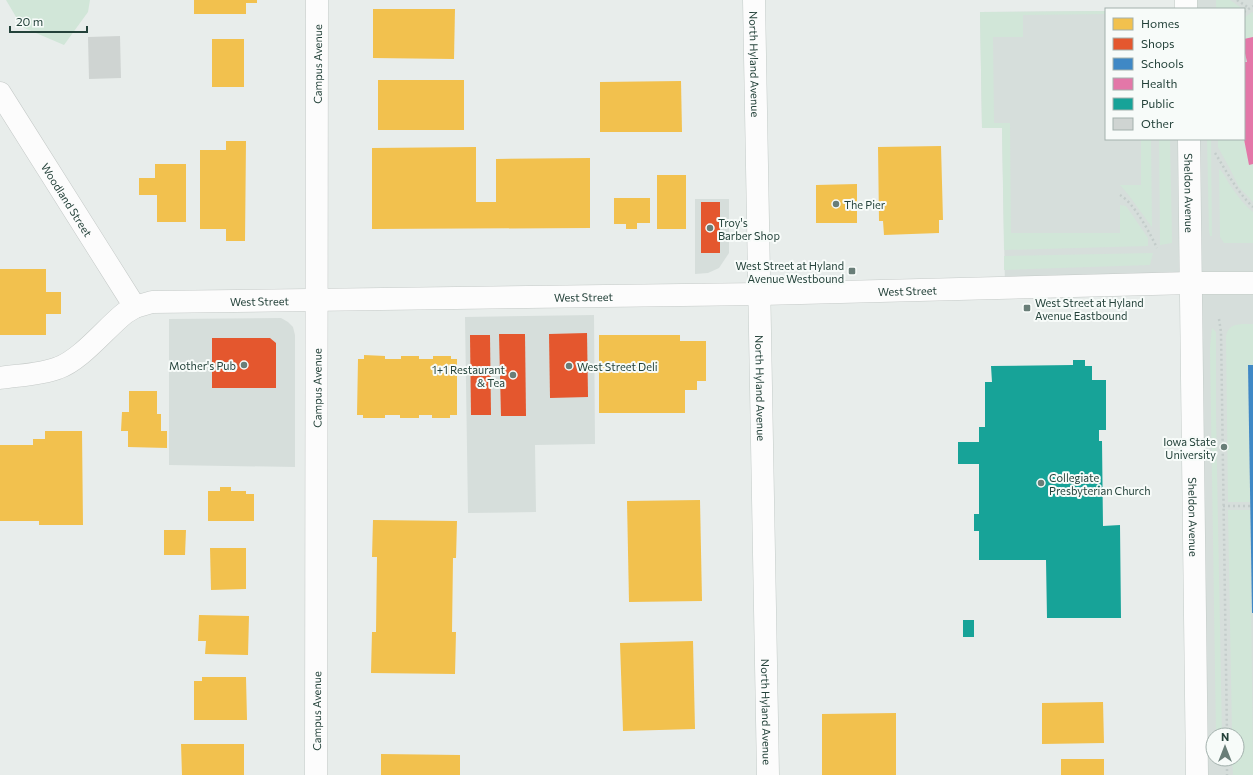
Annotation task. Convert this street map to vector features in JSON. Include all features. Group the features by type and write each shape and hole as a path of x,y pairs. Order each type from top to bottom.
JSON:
{"street":[{"name":"Campus Avenue","path":"316,775 317,0"},
{"name":"North Hyland Avenue","path":"754,0 768,775"},
{"name":"Woodland Street","path":"0,93 135,307"},
{"name":"Sheldon Avenue","path":"1189,140 1197,775"},
{"name":"West Street","path":"0,378 42,373 60,368 72,361 125,313 135,307 152,302 760,294 1191,283 1253,283"}],"path":[{"path":"1237,0 1249,8"},
{"path":"1245,11 1253,6"},
{"path":"1215,154 1247,202 1253,207"},
{"path":"1120,195 1131,204 1157,248"},
{"path":"1219,319 1221,332 1227,727"},
{"path":"1223,506 1250,506"}],"shaded area":[{"name":"Iowa State University","path":"1186,0 1253,0 1253,775 1198,775 1191,283 1005,288 1002,128 982,128 980,12 1105,11 1105,140 1245,140 1245,8 1186,8"},
{"path":"695,199 729,199 729,253 719,268 708,273 695,274"},
{"path":"594,315 595,444 535,445 536,512 468,513 465,317"},
{"path":"281,318 293,327 295,335 295,467 169,465 169,319"}],"green space":[{"path":"6,0 90,0 88,12 64,45 22,27"},
{"path":"1216,0 1230,0 1240,7 1240,8 1216,8"},
{"path":"1105,11 1105,14 1023,15 1023,37 993,37 994,123 1010,123 1011,233 1120,233 1120,205 1126,206 1148,238 1148,246 1004,250 1002,128 982,128 980,12"},
{"path":"1252,12 1253,13 1253,37 1245,39 1245,17"},
{"path":"1141,140 1151,140 1152,227 1120,185 1141,185"},
{"path":"1159,140 1170,140 1172,243 1160,245"},
{"path":"1207,140 1211,140 1212,236 1210,236"},
{"path":"1218,140 1244,140 1249,164 1253,164 1253,202 1239,187 1218,147"},
{"path":"1219,169 1224,174 1240,199 1253,212 1253,243 1224,243 1220,237"},
{"path":"1153,253 1150,265 1004,270 1004,256"},
{"path":"1240,324 1253,324 1253,365 1248,366 1250,502 1228,502 1226,337 1227,332 1232,326"},
{"path":"1212,328 1216,332 1216,415 1222,727 1216,727 1210,348"},
{"path":"1228,510 1250,510 1253,775 1233,775 1232,767 1245,767 1245,727 1232,727"}],"building: Homes":[{"path":"194,0 257,0 257,3 246,3 246,14 194,14"},
{"path":"373,9 455,9 454,59 373,58"},
{"path":"212,39 244,39 244,87 212,87"},
{"path":"378,80 464,80 464,130 378,130"},
{"path":"681,81 682,132 600,132 600,82"},
{"path":"226,141 246,141 245,241 226,241 226,229 200,229 200,150 226,150"},
{"path":"941,146 943,220 939,220 939,233 884,235 883,221 879,221 878,147"},
{"path":"476,147 476,202 496,202 496,159 590,158 590,228 372,229 372,148"},
{"path":"155,164 186,164 186,222 157,222 157,195 139,195 139,178 155,178"},
{"path":"657,175 686,175 686,229 657,229"},
{"name":"The Pier","path":"857,184 857,223 816,223 816,185"},
{"path":"614,198 650,198 650,223 637,223 637,229 626,229 626,224 614,224"},
{"path":"0,269 46,269 46,292 61,292 61,314 46,314 46,335 0,335"},
{"path":"599,335 680,335 680,341 706,341 706,381 697,381 697,390 685,390 685,413 599,413"},
{"path":"364,355 385,356 385,359 401,359 401,356 419,356 419,359 433,359 433,356 451,356 451,359 457,359 457,415 450,415 450,418 432,418 432,415 419,415 419,418 400,418 400,415 385,415 385,418 363,418 363,415 357,415 358,359 364,359"},
{"path":"129,391 157,391 157,414 161,414 161,431 167,431 167,448 128,447 128,431 121,431 122,412 129,412"},
{"path":"45,431 82,431 83,525 39,525 39,521 0,521 0,445 33,445 33,439 45,439"},
{"path":"220,487 231,487 231,491 246,491 246,494 254,494 254,521 208,521 208,491 220,491"},
{"path":"700,500 702,601 629,602 627,501"},
{"path":"373,520 457,521 456,558 453,558 452,632 456,632 455,674 371,673 372,632 376,632 377,557 372,557"},
{"path":"164,530 186,530 185,555 164,555"},
{"path":"210,548 246,548 246,589 211,590"},
{"path":"199,615 249,616 248,655 205,654 206,641 198,641"},
{"path":"693,641 695,729 623,731 620,643"},
{"path":"202,677 246,677 247,720 194,720 194,681 202,681"},
{"path":"1103,702 1104,743 1042,744 1042,703"},
{"path":"896,713 896,775 822,775 822,714"},
{"path":"181,744 244,744 244,775 182,775"},
{"path":"381,754 460,755 460,775 381,775"},
{"path":"1061,759 1104,759 1104,775 1061,775"}],"building: Shops":[{"name":"Troy's Barber Shop","path":"701,202 720,202 720,253 701,253"},
{"name":"West Street Deli","path":"587,333 588,397 550,398 549,334"},
{"name":"1+1 Restaurant & Tea","path":"499,334 525,334 526,416 501,416"},
{"path":"470,335 490,335 491,415 471,415"},
{"name":"Mother's Pub","path":"212,338 270,338 276,343 276,388 212,388"}],"building: Schools":[{"path":"1248,365 1253,365 1253,613 1252,613"}],"building: Health":[{"path":"1253,37 1253,164 1249,165 1244,140 1245,62 1247,62 1245,53 1245,39"}],"building: Public":[{"name":"Collegiate Presbyterian Church","path":"1073,360 1085,360 1085,366 1092,366 1092,380 1106,380 1106,430 1099,430 1099,441 1102,441 1103,526 1120,525 1121,618 1047,618 1046,560 979,560 979,531 974,531 974,514 979,514 979,464 958,464 958,442 979,442 979,427 985,427 985,382 992,382 991,366 1073,365"},
{"path":"963,620 974,620 974,637 963,637"}],"building: Other":[{"path":"120,36 121,78 89,79 88,37"}],"place":[{"name":"The Pier","path":"836,204"},
{"name":"Troy's Barber Shop","path":"710,228"},
{"name":"West Street at Hyland Avenue Westbound","path":"852,271"},
{"name":"West Street at Hyland Avenue Eastbound","path":"1027,308"},
{"name":"Mother's Pub","path":"244,365"},
{"name":"West Street Deli","path":"569,366"},
{"name":"1+1 Restaurant & Tea","path":"513,375"},
{"name":"Iowa State University","path":"1224,447"},
{"name":"Collegiate Presbyterian Church","path":"1041,483"}]}
